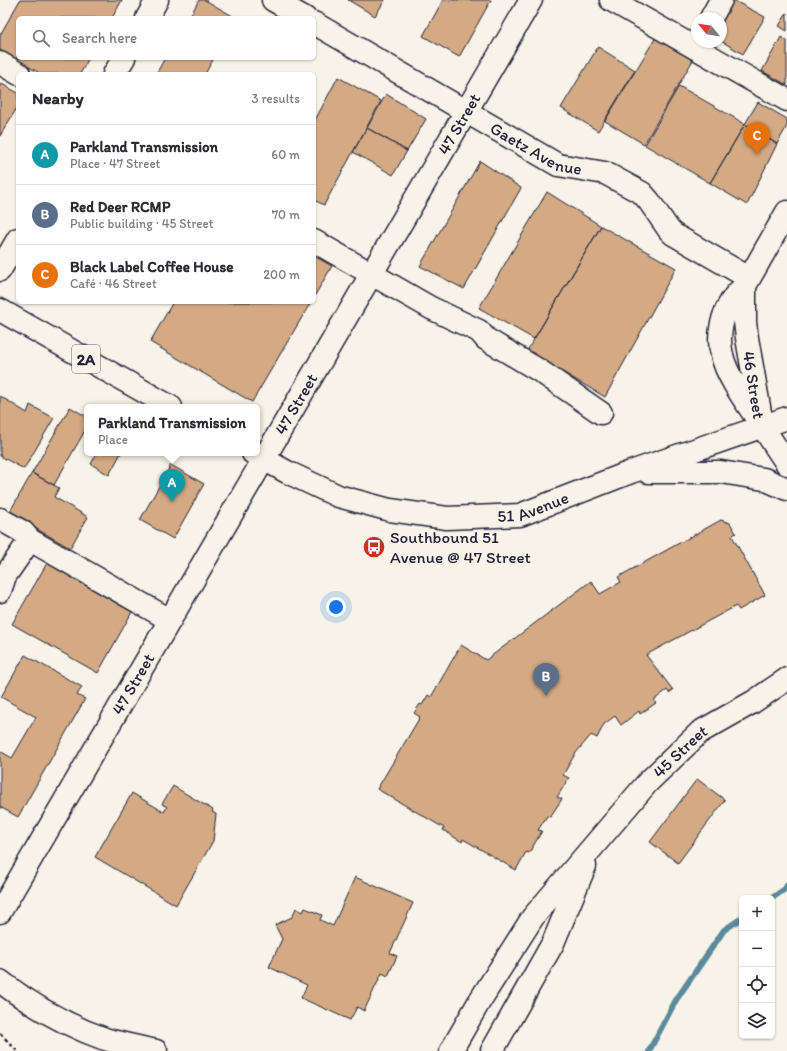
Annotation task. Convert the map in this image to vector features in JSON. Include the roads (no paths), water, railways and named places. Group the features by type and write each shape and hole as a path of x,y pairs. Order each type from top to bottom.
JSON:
{"street":[{"path":"148,16 157,0"},
{"path":"273,0 301,16"},
{"name":"47 Street","path":"260,453 372,274 531,0"},
{"path":"611,0 691,42"},
{"path":"714,12 721,0"},
{"name":"Gaetz Avenue","path":"316,24 558,165 605,173 642,193 673,234 747,282"},
{"path":"702,48 787,100"},
{"path":"115,72 123,60"},
{"path":"0,63 16,72"},
{"path":"747,282 787,212"},
{"path":"0,270 16,242"},
{"path":"316,242 431,308 478,331 486,339 540,371 601,413"},
{"name":"46 Street","path":"747,282 745,322 762,426"},
{"name":"2A","path":"0,310 166,404"},
{"name":"51 Avenue","path":"258,456 338,496 390,510 447,518 520,514 631,472 787,418"},
{"path":"762,426 787,464"},
{"name":"47 Street","path":"0,912 170,620 258,456"},
{"path":"631,472 721,472 764,479 787,489"},
{"path":"0,519 24,532 30,540 170,620"},
{"path":"0,591 5,576 30,540"},
{"name":"45 Street","path":"451,1051 479,1002 533,918 648,782 700,732 753,702 787,679"},
{"name":"45 Street","path":"492,1051 553,943 593,846"},
{"path":"0,981 37,1006 85,1030 119,1043 156,1051"}],"waterway":[{"path":"775,896 785,889 787,885"},
{"path":"649,1051 676,1000 724,930 739,920"}],"place":[{"name":"Black Label Coffee House","path":"757,155"},
{"name":"Parkland Transmission","path":"172,502"},
{"name":"Southbound 51 Avenue @ 47 Street","path":"374,547"},
{"name":"Red Deer RCMP","path":"546,696"}]}
